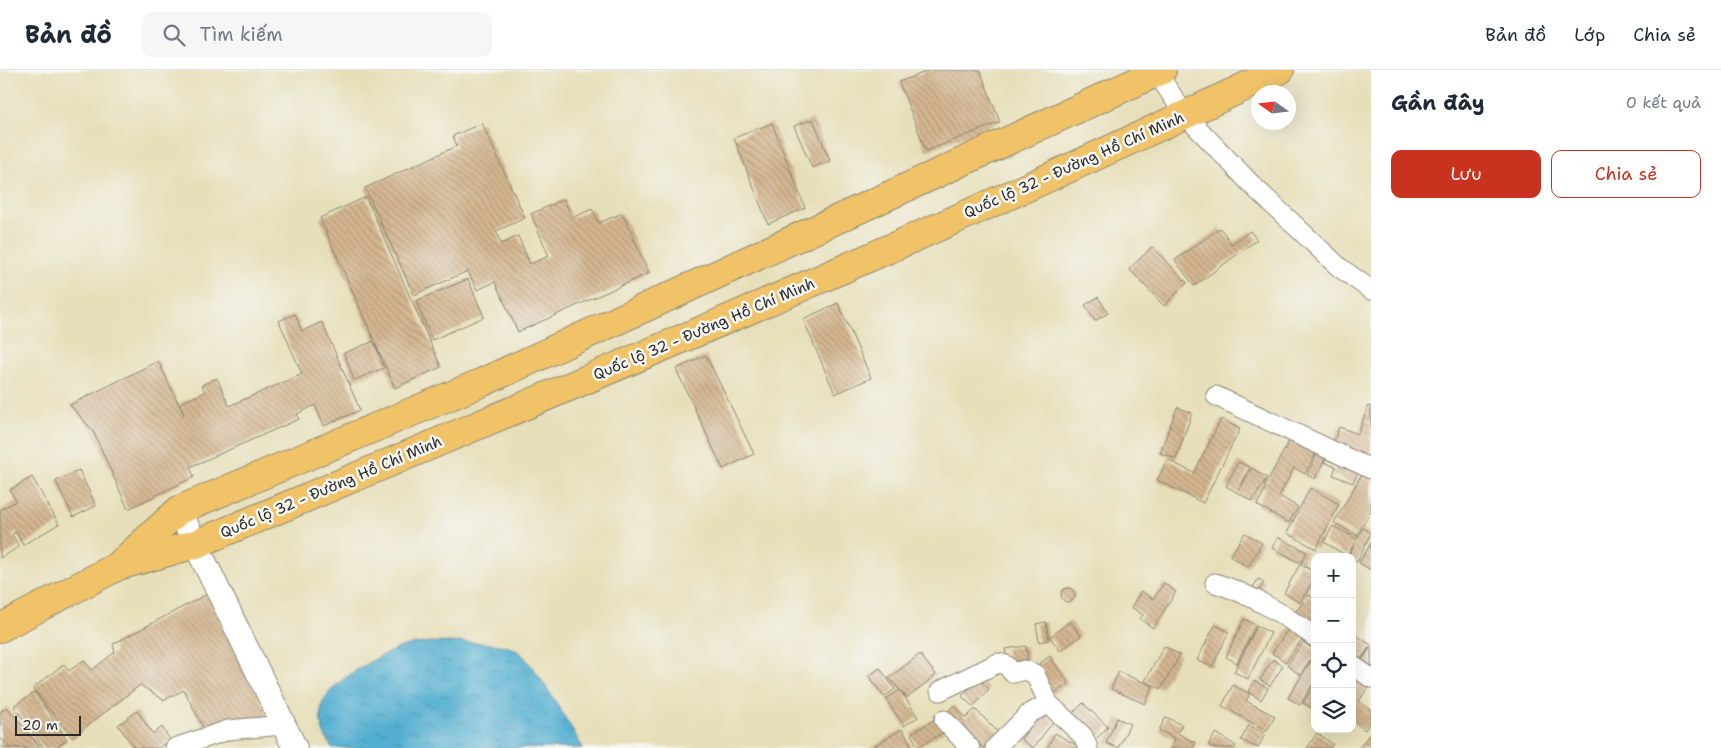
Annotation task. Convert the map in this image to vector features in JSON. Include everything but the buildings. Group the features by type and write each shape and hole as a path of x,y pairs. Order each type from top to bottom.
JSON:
{"highway":[{"name":"Quốc lộ 32 - Đường Hồ Chí Minh","path":"0,628 118,566 196,544 702,332 1185,115 1280,70"},
{"name":"Quốc lộ 32 - Đường Hồ Chí Minh","path":"118,566 179,510 483,382 1158,71"}],"street":[{"path":"1158,71 1185,115 1292,224 1339,267 1371,290"},
{"path":"1216,396 1371,469"},
{"path":"179,510 295,748"},
{"path":"1215,583 1255,598 1280,612 1311,634"},
{"path":"940,691 1001,663 1013,673 1025,670 1035,674 1049,704 1083,736 1088,748"},
{"path":"1356,668 1371,678"},
{"path":"995,748 1030,713 1049,704"},
{"path":"944,720 970,748"},
{"path":"175,748 228,730 283,725"}],"water":[{"path":"431,642 486,643 516,650 532,666 541,679 583,748 332,748 324,733 321,711 326,696 334,687 371,662 396,649"}]}
